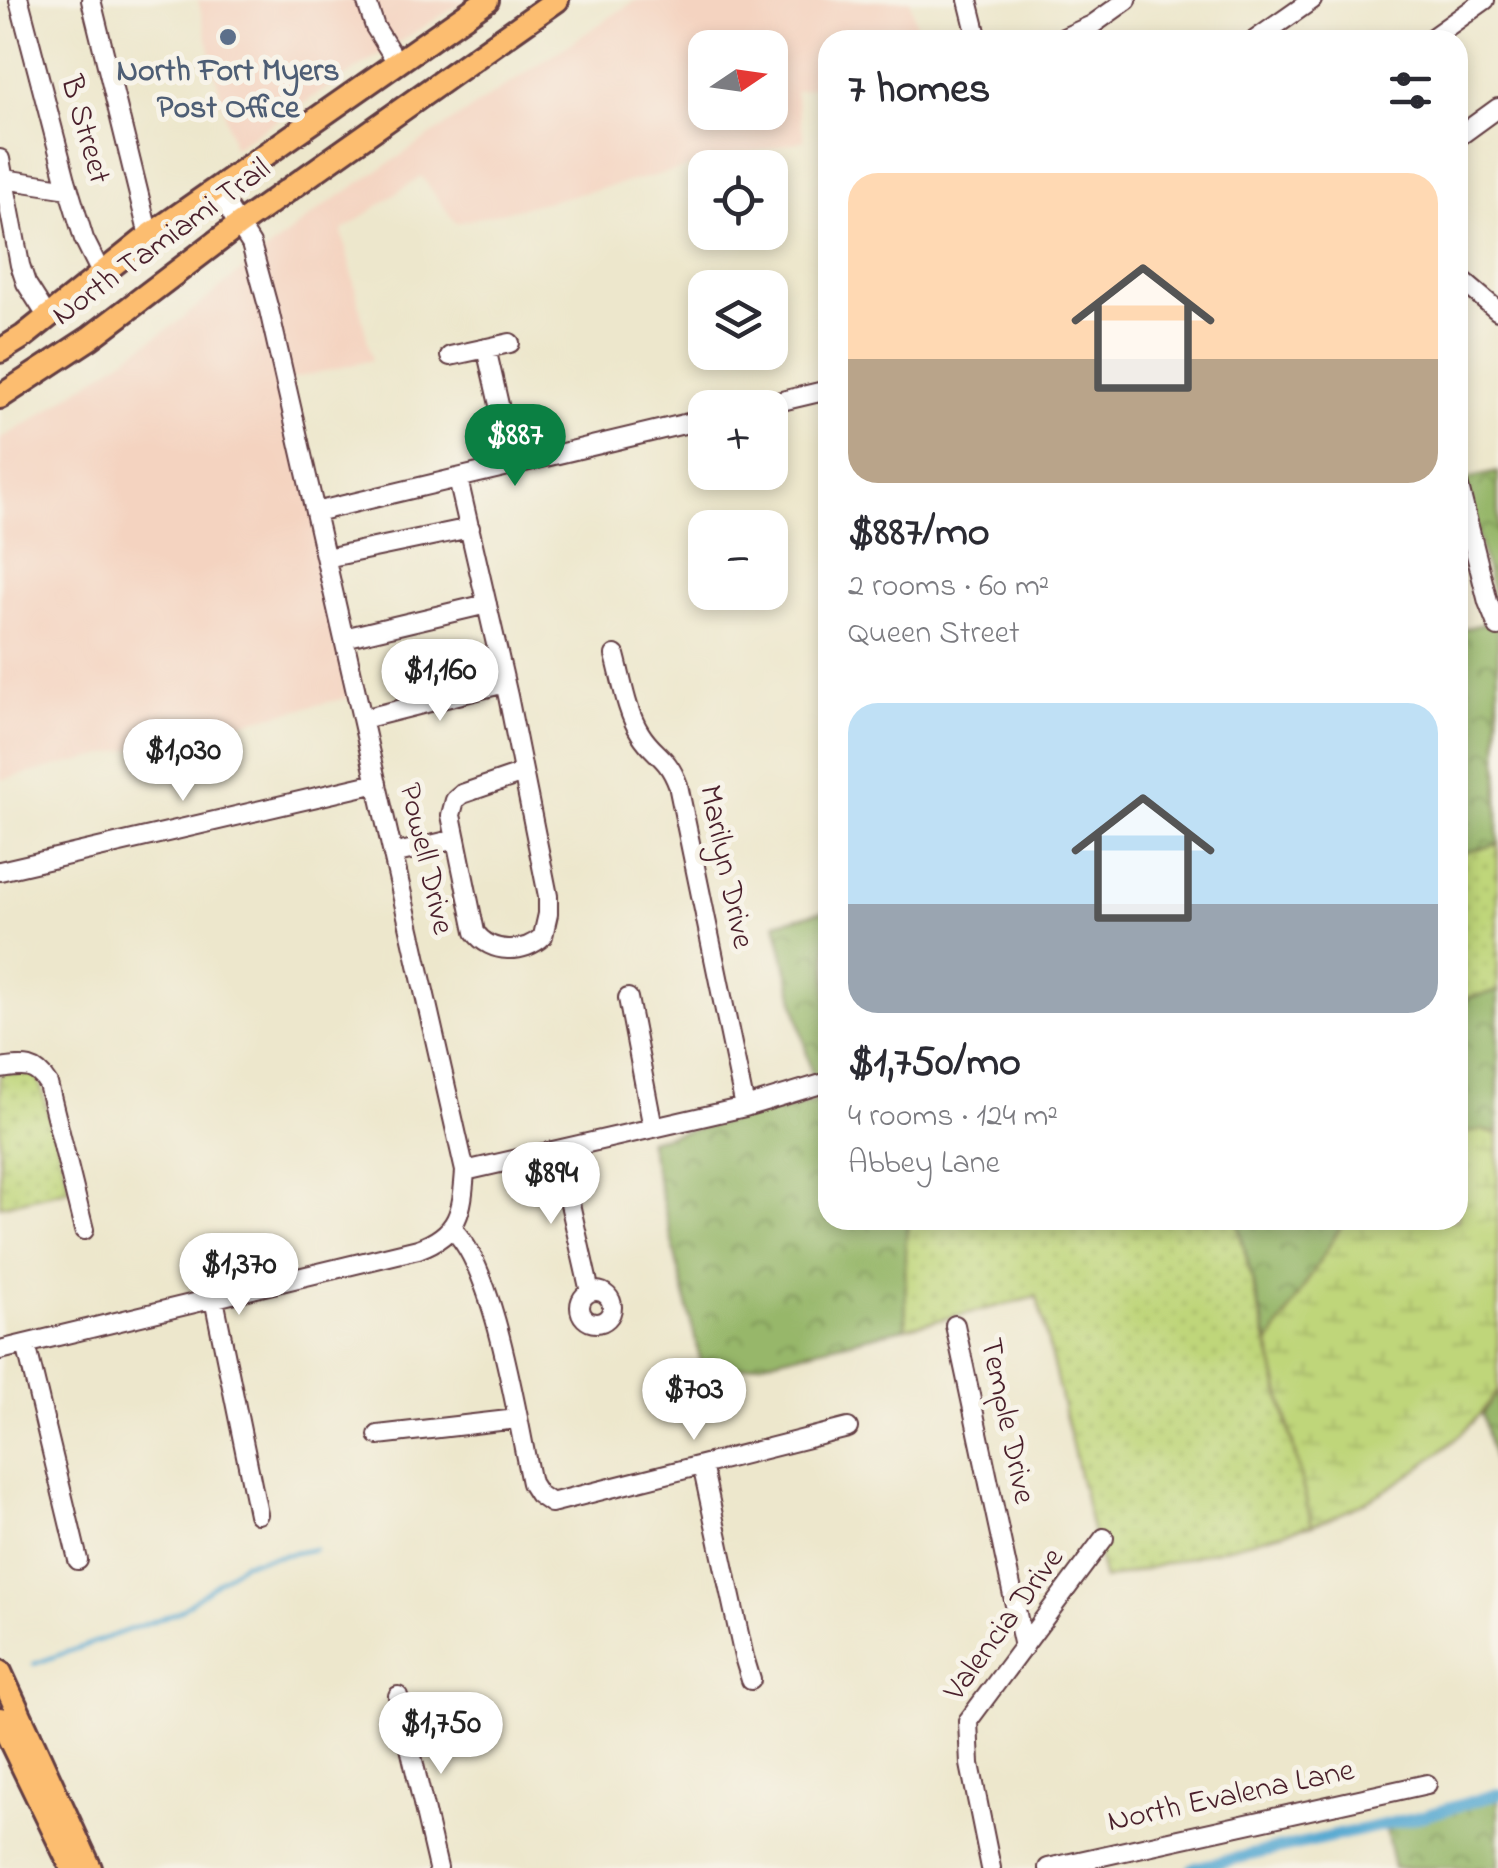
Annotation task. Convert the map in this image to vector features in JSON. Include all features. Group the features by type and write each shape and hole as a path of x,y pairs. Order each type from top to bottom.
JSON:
{"main road":[{"name":"North Tamiami Trail","path":"0,351 149,236 487,0"},
{"name":"North Tamiami Trail","path":"0,397 90,338 240,224 557,0"},
{"path":"0,359 24,336"},
{"path":"0,1672 90,1868"},
{"path":"0,1719 72,1868"}],"street":[{"name":"B Street","path":"19,0 69,189 84,238 101,273"},
{"path":"91,0 149,236"},
{"path":"366,0 374,27 398,64"},
{"path":"968,0 976,30"},
{"path":"1081,30 1127,0"},
{"path":"1270,30 1312,0"},
{"path":"1443,30 1485,0"},
{"path":"1468,130 1498,108"},
{"path":"0,160 26,283 47,316"},
{"path":"4,179 69,189"},
{"name":"Powell Drive","path":"217,191 257,258 363,719 464,1170 460,1213 452,1229"},
{"path":"1468,286 1498,311"},
{"path":"450,356 510,343"},
{"path":"486,348 512,466"},
{"path":"788,399 818,392"},
{"path":"315,512 688,423"},
{"path":"458,479 505,683 548,896 546,929 536,943 500,948 476,932 451,815 455,800 472,789 523,773"},
{"path":"1468,523 1498,627"},
{"path":"326,558 470,528"},
{"path":"344,638 487,604"},
{"name":"Marilyn Drive","path":"615,655 634,722 650,746 663,756 678,785 744,1107"},
{"path":"363,719 505,683"},
{"path":"0,872 377,783"},
{"path":"393,854 456,839"},
{"path":"628,998 653,1128"},
{"path":"0,1069 28,1065 40,1072 48,1084 84,1230"},
{"path":"464,1170 744,1107 818,1085"},
{"path":"558,1151 590,1292"},
{"path":"0,1350 418,1249 452,1229 470,1249 491,1308 531,1483 551,1502 848,1428"},
{"path":"214,1299 258,1514"},
{"name":"Temple Drive","path":"955,1325 1024,1647"},
{"path":"26,1344 78,1560"},
{"path":"378,1435 517,1419"},
{"path":"702,1465 751,1680"},
{"name":"Valencia Drive","path":"991,1868 970,1764 968,1721 1104,1538"},
{"path":"398,1696 438,1868"},
{"name":"North Evalena Lane","path":"1048,1868 1427,1784"}],"shaded area":[{"path":"198,0 466,0 233,148"},
{"path":"636,0 910,0 918,30 818,30 818,86 795,91 805,140 763,150 688,150 688,168 456,223 421,176 342,231 372,360 287,380 350,697 0,780 0,439 175,324 320,209"}],"green space":[{"path":"1498,472 1498,613 1468,499 1468,479"},
{"path":"1495,621 1498,635 1498,844 1468,852 1468,628"},
{"path":"1498,844 1498,991 1468,998 1468,852"},
{"path":"818,912 818,1101 776,923"},
{"path":"1498,991 1498,1134 1482,1130 1468,1132 1468,998"},
{"path":"16,1071 38,1077 70,1189 0,1206 0,1074"},
{"path":"818,1101 818,1230 908,1230 905,1328 704,1376 648,1140"},
{"path":"1482,1130 1498,1134 1498,1390 1462,1433 1415,1471 1390,1488 1312,1525 1269,1344 1339,1230 1468,1230 1468,1132"},
{"path":"908,1230 1239,1230 1312,1525 1104,1580 1037,1297 905,1328"},
{"path":"1240,1230 1339,1230 1269,1344"},
{"path":"1498,1390 1498,1479 1482,1414"},
{"path":"1498,1799 1498,1868 1394,1868 1385,1824"}],"waterway":[{"path":"34,1664 178,1612 243,1563 315,1549"},
{"path":"1193,1868 1423,1816 1498,1794"}],"place":[{"name":"North Fort Myers Post Office","path":"228,37"}]}
